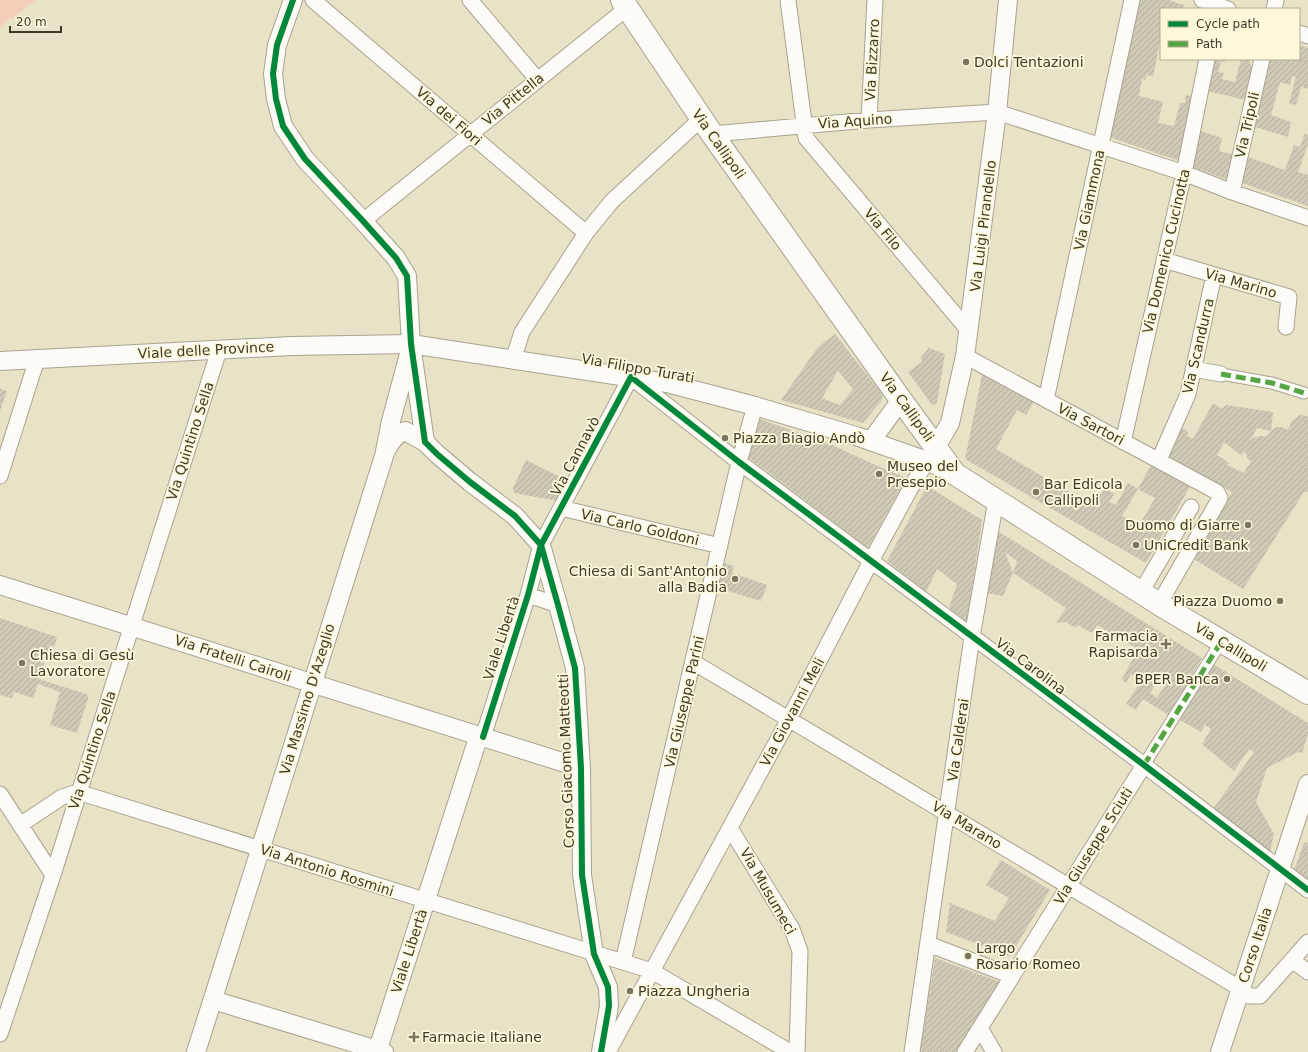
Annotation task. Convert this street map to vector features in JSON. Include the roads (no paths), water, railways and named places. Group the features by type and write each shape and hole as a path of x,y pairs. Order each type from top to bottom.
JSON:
{"main road":[{"name":"Via Callipoli","path":"624,4 707,126 901,400 932,454 955,474 1159,604 1308,693"}],"street":[{"path":"293,0 276,45 273,74 276,99 283,126 305,159 396,258 407,276 411,344 425,442"},
{"name":"Via dei Fiori","path":"313,0 586,233"},
{"path":"470,0 537,79"},
{"name":"Via Filo","path":"788,0 806,125 806,138 969,331"},
{"name":"Via Bizzarro","path":"870,120 875,0"},
{"name":"Via Luigi Pirandello","path":"932,454 950,423 966,356 997,112 1008,0"},
{"name":"Via Giammona","path":"1046,400 1132,0"},
{"path":"1202,0 1221,6"},
{"name":"Via Pittella","path":"363,221 537,79 624,4"},
{"name":"Via Domenico Cucinotta","path":"1123,442 1184,172 1207,60"},
{"name":"Via Tripoli","path":"1232,192 1262,60"},
{"path":"997,112 1184,172 1232,192 1308,218"},
{"name":"Via Aquino","path":"707,126 806,125 997,112"},
{"path":"513,360 522,332 586,233 612,201 707,126"},
{"name":"Via Marino","path":"1164,260 1289,297 1286,327"},
{"name":"Via Scandurra","path":"1159,460 1188,394 1214,275"},
{"name":"Viale delle Province","path":"0,361 291,346 411,344"},
{"name":"Via Filippo Turati","path":"411,344 667,383 755,406 863,439 932,454"},
{"name":"Via Massimo D'Azeglio","path":"196,1052 262,849 312,683 384,456 391,421 404,376 411,344"},
{"name":"Via Quintino Sella","path":"0,1032 53,875 219,350"},
{"name":"Via Sartori","path":"966,356 1217,492 1220,498 1159,604"},
{"path":"0,476 37,359"},
{"path":"1193,369 1272,383 1304,393"},
{"name":"Via Carolina","path":"631,377 739,462 1144,765 1308,890"},
{"name":"Via Cannavò","path":"541,545 631,377"},
{"path":"863,439 901,400"},
{"name":"Via Giuseppe Parini","path":"623,962 739,462 755,406"},
{"name":"Corso Giacomo Matteotti","path":"384,456 391,441 398,434 405,431 425,442 459,473 515,516 541,545 575,668 581,768 582,875 594,954 608,987 609,1006 601,1052"},
{"name":"Via Giovanni Meli","path":"608,1052 789,719 871,561 932,454"},
{"name":"Via Calderai","path":"912,1052 972,637 996,500"},
{"path":"1142,592 1191,507"},
{"name":"Via Carlo Goldoni","path":"561,508 720,546"},
{"name":"Viale Libertà","path":"380,1051 425,902 528,595 541,545"},
{"name":"Via Fratelli Cairoli","path":"0,585 581,768"},
{"path":"528,595 558,605"},
{"name":"Via Giuseppe Sciuti","path":"965,1052 1221,642"},
{"name":"Via Marano","path":"693,662 947,812 1241,989 1250,996 1260,996 1308,942"},
{"name":"Corso Italia","path":"1220,1052 1308,784"},
{"path":"20,825 62,797 78,792"},
{"name":"Via Antonio Rosmini","path":"78,792 594,954 623,962 654,967 667,980 790,1052"},
{"path":"0,794 53,875"},
{"name":"Via Musumeci","path":"730,828 792,929 800,951 797,1052"},
{"path":"576,948 591,933"},
{"path":"928,944 1012,976"},
{"path":"1292,960 1308,972"},
{"path":"213,1000 380,1051"},
{"path":"980,1028 994,1052"}],"place":[{"name":"Dolci Tentazioni","path":"966,62"},
{"name":"Piazza Biagio Andò","path":"725,438"},
{"name":"Museo del Presepio","path":"879,474"},
{"name":"Bar Edicola Callipoli","path":"1036,492"},
{"name":"Duomo di Giarre","path":"1248,525"},
{"name":"UniCredit Bank","path":"1136,545"},
{"name":"Chiesa di Sant'Antonio alla Badia","path":"735,579"},
{"name":"Piazza Duomo","path":"1280,601"},
{"name":"Farmacia Rapisarda","path":"1166,644"},
{"name":"Chiesa di Gesù Lavoratore","path":"22,663"},
{"name":"BPER Banca","path":"1227,679"},
{"name":"Largo Rosario Romeo","path":"968,956"},
{"name":"Piazza Ungheria","path":"630,991"},
{"name":"Farmacie Italiane","path":"414,1037"}]}
